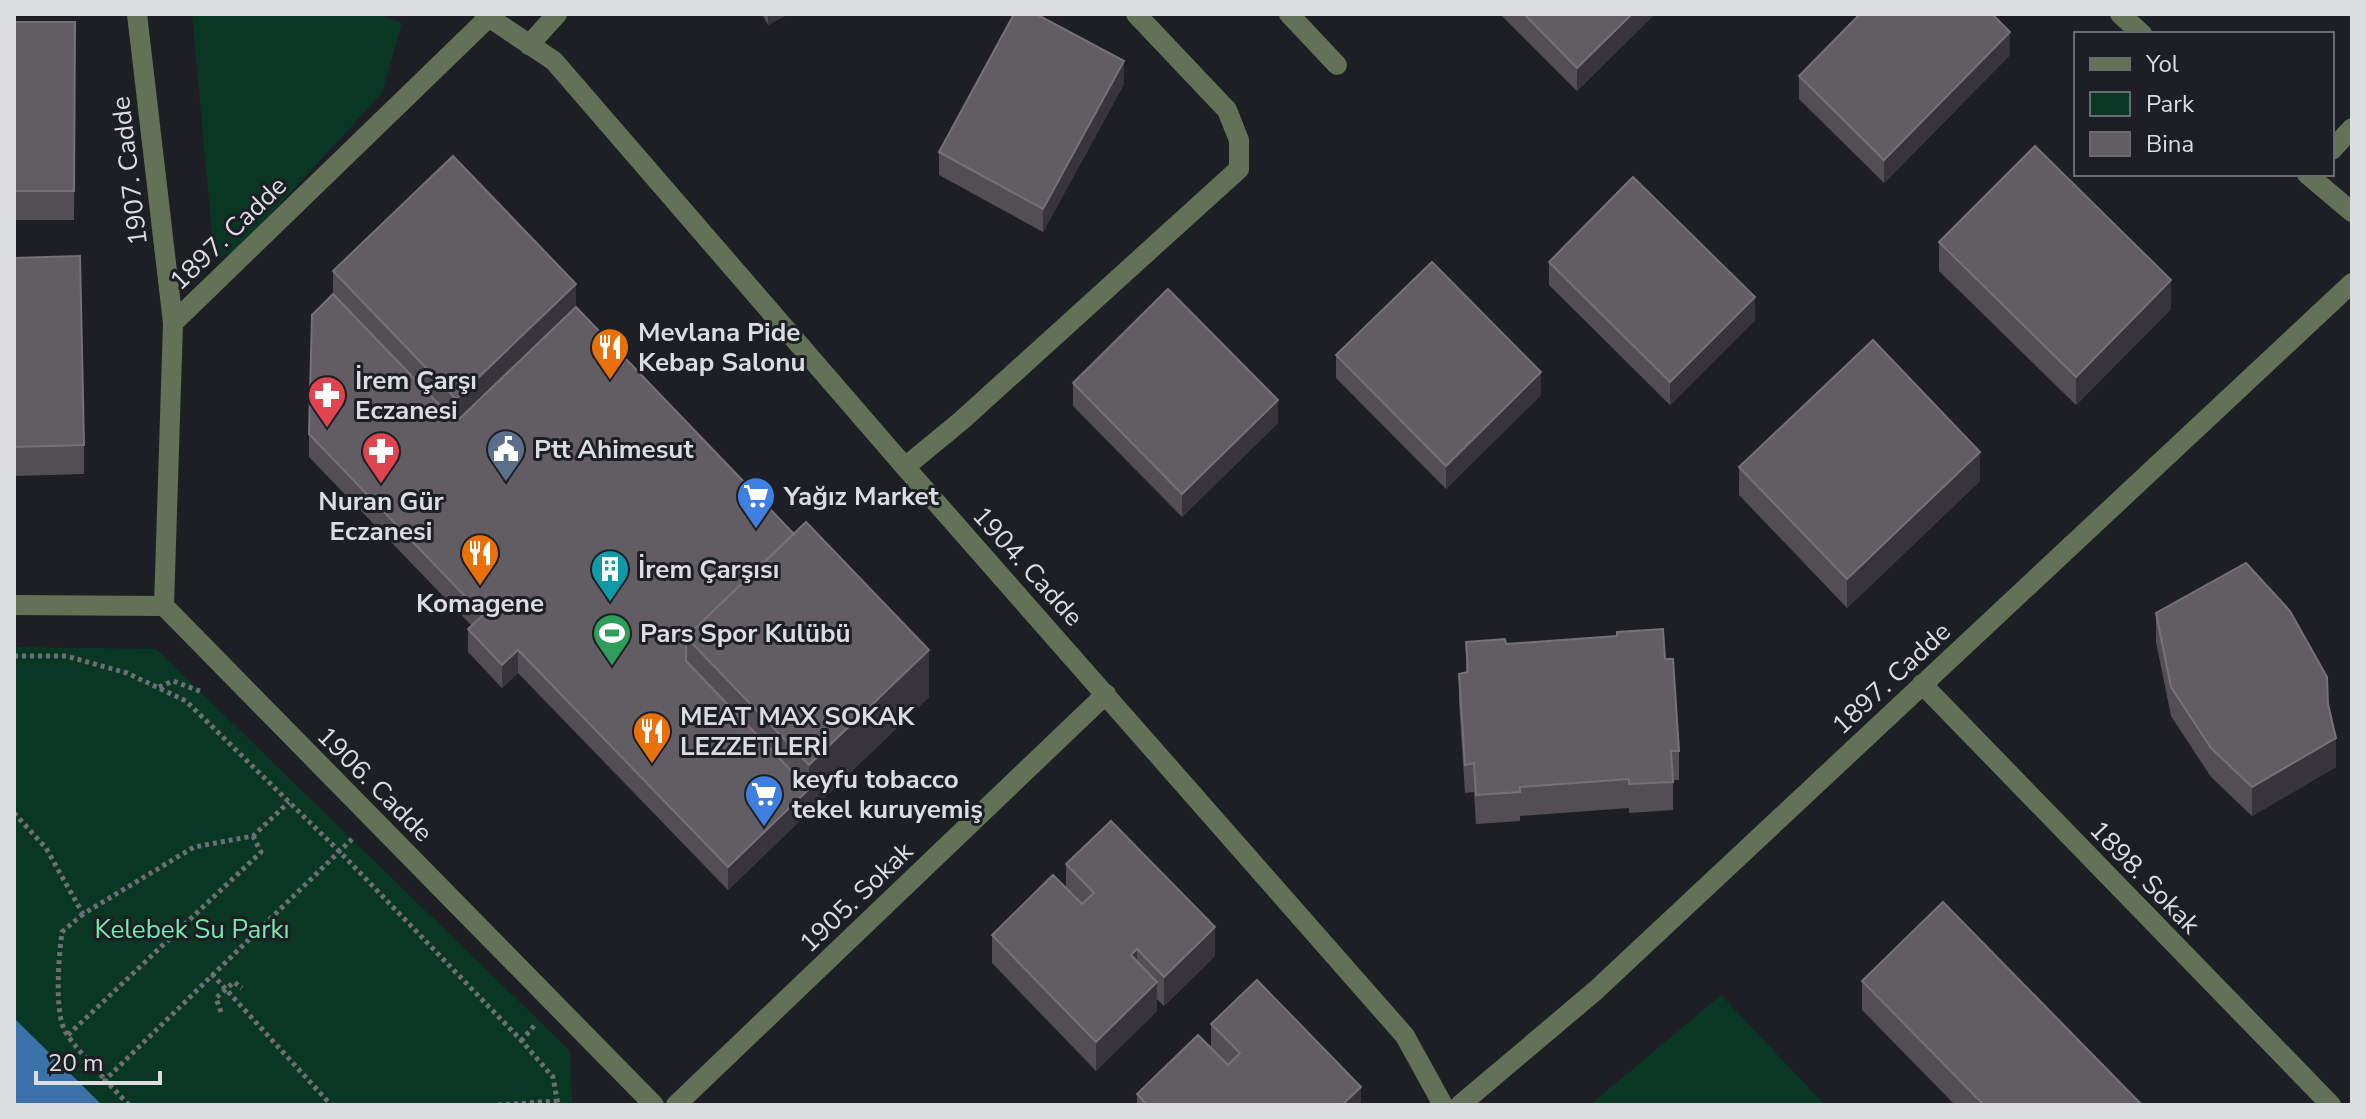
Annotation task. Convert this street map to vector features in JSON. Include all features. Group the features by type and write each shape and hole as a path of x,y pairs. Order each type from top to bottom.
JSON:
{"street":[{"name":"1907. Cadde","path":"137,14 173,323"},
{"path":"529,45 557,14"},
{"path":"905,467 961,421 1239,169 1239,140 1227,110 1136,14"},
{"path":"1289,14 1337,65"},
{"path":"2120,14 2140,32"},
{"name":"1897. Cadde","path":"164,606 173,323 487,16"},
{"name":"1904. Cadde","path":"487,16 554,61 905,467 1405,1036 1443,1105"},
{"path":"2334,148 2352,128"},
{"path":"2310,176 2352,212"},
{"name":"1897. Cadde","path":"1460,1105 1595,991 2352,283"},
{"path":"14,605 164,606"},
{"name":"1906. Cadde","path":"164,606 654,1105"},
{"name":"1898. Sokak","path":"1922,684 2331,1105"},
{"name":"1905. Sokak","path":"676,1105 1106,694"}],"path":[{"path":"14,656 66,656 127,673 186,701 339,851 553,1077 558,1103 498,1105"},
{"path":"129,1105 64,1030 58,965 62,932 83,914 194,847 253,836 289,801"},
{"path":"14,813 46,848 83,914"},
{"path":"68,1035 261,852 253,836"},
{"path":"105,1080 339,851"},
{"path":"212,974 331,1105"},
{"path":"221,1012 216,998 234,982 242,988"}],"green space":[{"path":"192,14 380,14 402,23 382,93 235,253 214,258"},
{"name":"Kelebek Su Parkı","path":"14,647 156,649 570,1051 572,1105 14,1105"},
{"path":"1721,995 1825,1105 1590,1105"}],"water":[{"path":"14,1018 102,1105 14,1105"}],"building":[{"path":"1014,14 1036,14 1124,61 1043,209 939,152"},
{"path":"1524,14 1632,14 1577,68"},
{"path":"1860,14 1992,14 2010,32 1884,160 1799,76"},
{"path":"14,22 75,22 74,191 14,191"},
{"path":"2035,146 2171,280 2076,377 1939,242"},
{"path":"453,156 576,284 456,399 333,271"},
{"path":"1633,177 1755,297 1670,382 1549,262"},
{"path":"80,256 84,445 14,447 14,258"},
{"path":"1432,262 1541,372 1446,466 1336,355"},
{"path":"1168,289 1278,400 1182,494 1073,383"},
{"name":"İrem Çarşısı","path":"333,294 456,422 576,307 794,534 686,637 686,661 809,789 728,867 518,650 502,665 468,629 483,615 309,434 312,315"},
{"path":"1873,340 1980,452 1847,579 1739,467"},
{"path":"806,522 929,650 809,765 686,637"},
{"path":"2246,563 2290,611 2327,677 2328,704 2336,738 2252,787 2211,748 2171,687 2156,613"},
{"path":"1663,629 1665,659 1673,659 1679,751 1671,751 1673,782 1629,784 1629,779 1520,787 1520,792 1476,795 1474,763 1465,765 1459,674 1468,672 1466,642 1505,639 1506,644 1617,636 1617,632"},
{"path":"1111,821 1215,927 1164,977 1137,949 1131,955 1157,982 1096,1042 992,935 1053,875 1082,904 1094,893 1066,864"},
{"path":"1943,902 2142,1105 1984,1105 1862,981"},
{"path":"1257,980 1361,1087 1342,1105 1147,1105 1137,1094 1198,1035 1228,1065 1240,1053 1211,1024"}],"place":[{"name":"Mevlana Pide Kebap Salonu","path":"610,381"},
{"name":"İrem Çarşı Eczanesi","path":"327,429"},
{"name":"Ptt Ahimesut","path":"506,483"},
{"name":"Nuran Gür Eczanesi","path":"381,485"},
{"name":"Yağız Market","path":"756,530"},
{"name":"Komagene","path":"480,587"},
{"name":"İrem Çarşısı","path":"610,603"},
{"name":"Pars Spor Kulübü","path":"612,667"},
{"name":"MEAT MAX SOKAK LEZZETLERİ","path":"652,765"},
{"name":"keyfu tobacco tekel kuruyemiş","path":"764,828"}]}
